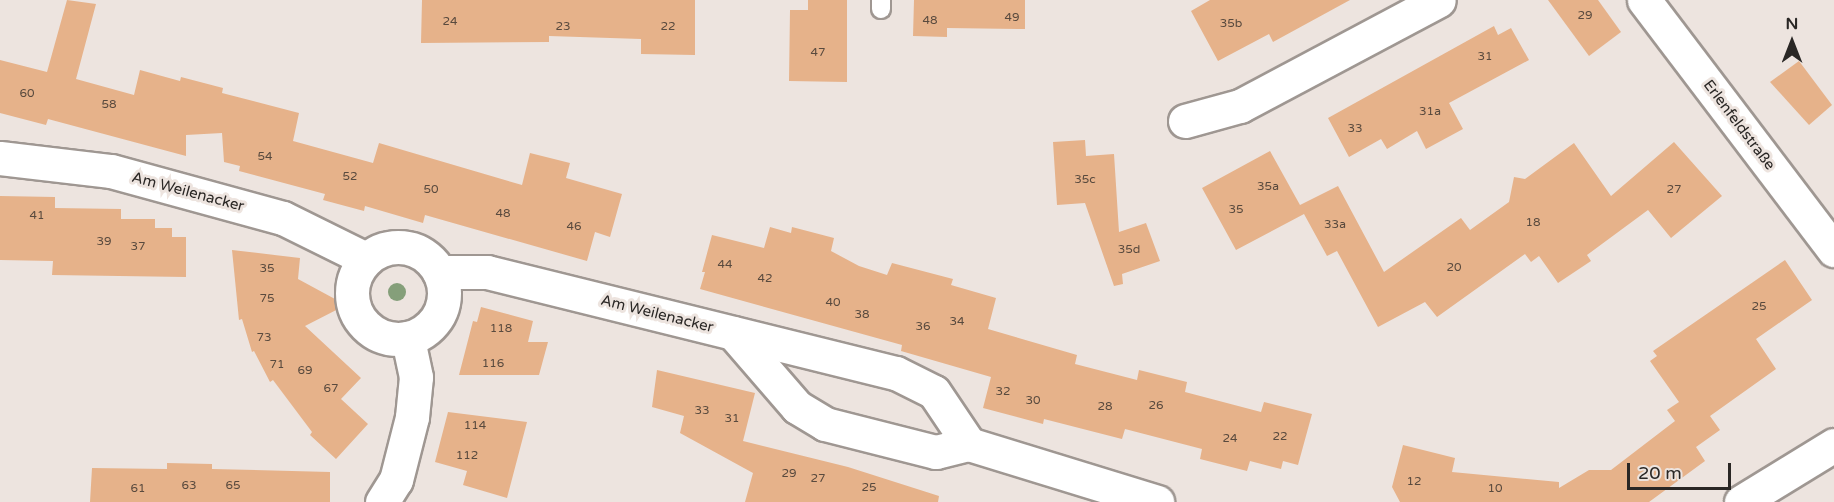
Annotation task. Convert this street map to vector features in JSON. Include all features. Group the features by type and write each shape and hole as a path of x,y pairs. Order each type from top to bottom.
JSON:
{"street":[{"path":"1185,121 1240,106 1439,0"},
{"name":"Erlenfeldstraße","path":"1644,0 1834,250"},
{"name":"Am Weilenacker","path":"0,158 111,171 283,218 366,259"},
{"path":"405,247 419,251 431,260 439,272 444,298 440,312 421,333 408,338 393,339 378,335 365,326 356,314 351,300 351,285 357,270 366,259 384,248 405,247"},
{"name":"Am Weilenacker","path":"439,272 487,272 896,373 934,392 969,444 936,452 825,424 797,407 733,333"},
{"path":"382,502 396,480 412,417 416,377 408,338"},
{"path":"969,444 1157,502"},
{"path":"1741,502 1834,445"}],"building":[{"path":"67,0 96,4 76,79 134,95 140,70 180,81 181,77 223,88 222,93 299,113 293,141 373,163 379,143 522,185 530,153 570,163 566,178 622,194 610,237 595,232 587,261 425,215 423,223 365,206 364,211 323,200 325,194 239,171 240,166 224,162 222,133 186,135 186,156 48,119 46,125 0,113 0,60 47,72"},
{"path":"422,0 695,0 695,55 641,54 641,39 549,36 549,42 421,43"},
{"path":"808,0 847,0 847,82 789,81 790,10 808,10"},
{"path":"914,0 1025,0 1025,29 947,28 947,37 913,36"},
{"path":"1210,0 1350,0 1273,42 1269,34 1218,61 1191,11"},
{"path":"1548,0 1598,0 1621,32 1589,56"},
{"path":"1494,26 1498,35 1511,28 1529,60 1449,103 1463,129 1426,149 1417,131 1387,149 1381,139 1349,157 1328,118"},
{"path":"1799,61 1832,105 1809,125 1770,82"},
{"path":"1085,140 1086,156 1114,154 1119,232 1146,223 1160,261 1122,274 1123,284 1114,286 1085,203 1057,205 1053,142"},
{"path":"1674,142 1722,196 1671,238 1648,210 1587,255 1591,261 1558,283 1539,256 1531,262 1525,254 1437,317 1425,302 1378,327 1337,251 1327,256 1304,214 1236,250 1202,188 1270,151 1300,205 1338,186 1384,272 1461,218 1470,230 1509,202 1514,177 1525,179 1574,143 1611,196"},
{"path":"0,196 55,197 55,208 121,209 121,219 155,219 155,228 172,228 172,237 186,237 186,277 52,275 53,261 0,260"},
{"path":"770,227 791,233 792,227 834,238 831,251 859,266 887,275 892,263 953,279 951,285 996,298 988,329 1077,355 1075,364 1137,380 1139,370 1187,382 1185,392 1261,412 1264,402 1312,414 1298,465 1283,461 1281,469 1250,461 1247,471 1200,459 1202,449 1125,429 1122,439 1044,419 1043,424 983,408 991,377 901,351 902,345 700,289 712,235 764,248"},
{"path":"232,250 300,258 298,279 346,305 305,326 361,378 341,399 368,424 336,459 310,435 312,432 273,380 270,382 254,351 252,352 242,319 239,320"},
{"path":"1785,260 1812,300 1756,339 1776,369 1710,416 1720,430 1696,447 1705,461 1649,502 1400,502 1392,487 1403,445 1455,458 1452,472 1559,482 1559,488 1589,470 1611,470 1675,421 1667,410 1679,402 1650,361 1657,356 1653,351"},
{"path":"481,307 533,321 528,342 548,342 539,375 459,375 473,321 477,322"},
{"path":"657,370 755,393 743,441 848,467 939,496 938,502 745,502 753,473 680,433 684,416 652,407"},
{"path":"448,412 527,422 507,498 463,485 467,471 435,462"},
{"path":"167,463 212,464 212,469 330,472 330,502 90,502 92,468 167,469"}]}
